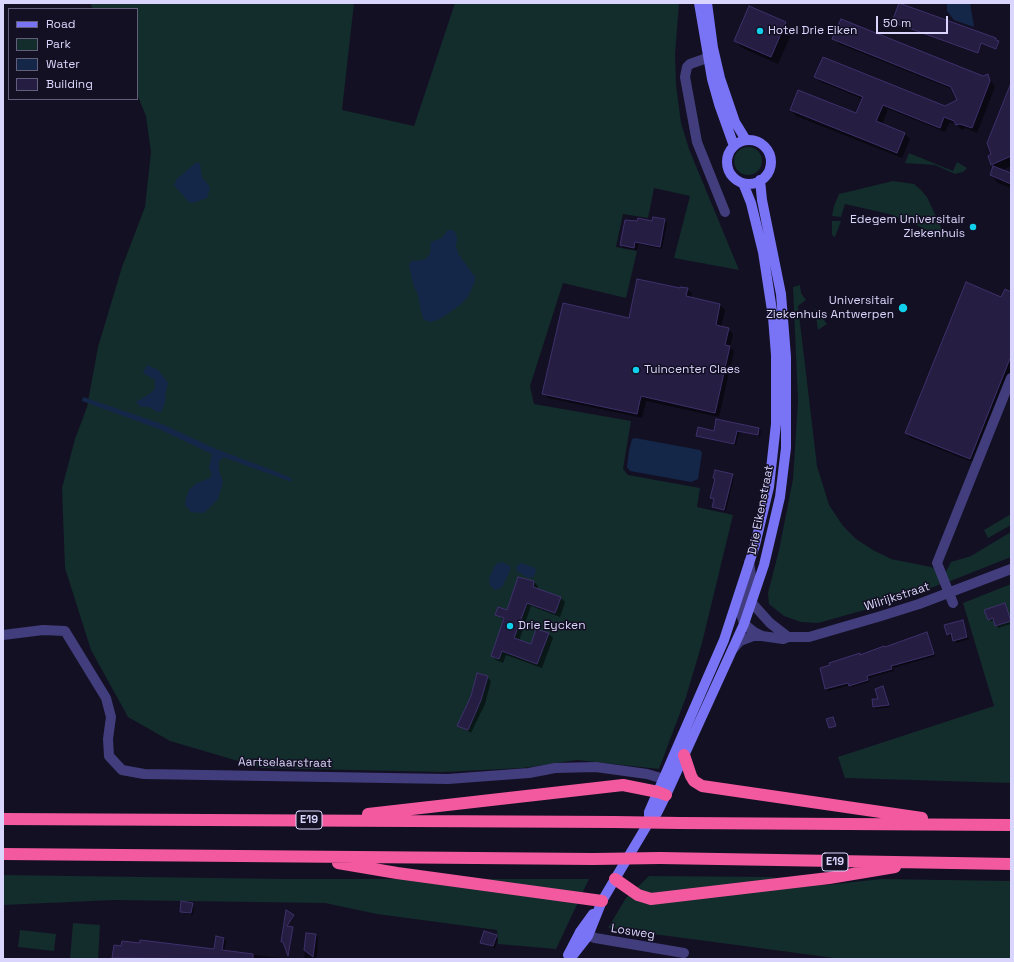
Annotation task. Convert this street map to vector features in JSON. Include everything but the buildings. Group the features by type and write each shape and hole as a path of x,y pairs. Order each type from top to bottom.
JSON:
{"highway":[{"path":"684,755 691,776 694,781 702,786 954,824"},
{"path":"316,820 623,785 662,794"},
{"name":"E19","path":"3,819 954,824 1011,826"},
{"name":"E19","path":"3,854 593,859 660,858 1011,864"},
{"path":"303,857 397,873 602,901"},
{"path":"615,879 638,895 651,899 865,873 915,863"}],"street":[{"path":"699,3 707,58 719,104 734,146"},
{"path":"707,3 712,42 720,78 735,122 746,140"},
{"path":"707,58 690,64 687,67 685,77 697,142 725,212"},
{"path":"746,140 761,144 768,151 770,164 768,172 755,183 743,183 735,179 728,168 729,152 734,146 746,140"},
{"name":"Drie Eikenstraat","path":"570,959 602,901 649,822 649,812 662,794 684,755 744,624 766,558 780,497 786,448 787,392 781,294 762,200 760,180"},
{"name":"Drie Eikenstraat","path":"662,794 664,779 716,661 760,528 770,487 775,444 777,397 775,347 768,278 751,203 743,183"},
{"path":"953,603 937,563 1011,378"},
{"path":"777,397 787,392"},
{"path":"744,624 741,613 751,576 749,562"},
{"name":"Wilrijkstraat","path":"732,651 740,641 752,636 783,639 788,637 809,637 919,604 1011,569"},
{"path":"752,603 770,623 788,637"},
{"name":"Wilrijkstraat","path":"744,624 762,636"},
{"name":"Aartselaarstraat","path":"3,635 43,630 65,631 106,698 111,717 108,740 110,756 122,770 144,774 448,778 529,773 555,768 596,767 647,774 664,779"},
{"name":"Drie Eikenstraat","path":"567,959 584,934"},
{"name":"Losweg","path":"584,934 684,953"}],"green space":[{"name":"Drie Eycken","path":"90,3 354,3 342,110 414,126 455,3 679,3 675,55 676,85 681,123 689,149 739,270 674,258 690,196 654,188 648,218 623,214 616,247 637,251 626,298 563,283 530,386 534,404 631,421 623,469 628,475 700,488 697,507 733,515 702,643 686,697 659,769 577,760 523,768 443,772 262,768 170,741 128,717 91,650 65,568 62,488 75,439 87,407 98,347 122,267 145,207 151,152 146,116 138,96 138,8 92,8"},
{"path":"748,147 758,151 762,161 758,171 748,175 738,171 734,161 738,151"},
{"path":"909,153 953,171 957,162 967,168 963,172 955,174 935,165 905,163"},
{"path":"893,181 914,184 920,189 927,197 946,238 943,239 911,222 889,214 845,204 841,217 832,216 839,194"},
{"path":"832,221 841,221 835,237 832,235"},
{"path":"800,285 801,293 806,300 798,306 817,466 829,505 843,526 856,539 891,559 931,567 936,570 941,584 897,601 818,623 801,622 784,616 769,604 768,593 779,550 793,479 798,401 793,287"},
{"path":"815,308 827,324 818,330"},
{"path":"1011,514 1011,525 988,538 984,530"},
{"path":"1011,532 1011,557 948,582 945,574 951,562 971,556"},
{"path":"1011,584 1011,783 845,778 838,757 994,706 963,603"},
{"path":"3,875 285,879 589,879 556,949 498,944 497,930 377,914 325,903 114,900 3,905"},
{"path":"649,876 770,877 827,885 881,879 1011,881 1011,959 842,959 608,928 626,898"},
{"path":"73,923 100,925 98,959 70,959"},
{"path":"20,930 56,934 54,951 18,947"}],"water":[{"path":"947,3 970,3 974,27 954,20 947,11"},
{"path":"197,162 200,164 202,178 210,188 207,198 193,203 189,202 174,185 177,179"},
{"path":"448,230 455,232 457,238 456,247 459,255 475,277 475,281 468,297 460,305 440,319 431,322 424,320 409,266 411,261 423,260 427,258 430,253 431,242 442,238"},
{"path":"147,365 158,370 168,383 165,403 161,412 157,412 149,407 141,407 136,402 155,389 155,380 143,373"},
{"path":"83,397 162,424 216,449 282,474 292,479 292,482 223,457 219,462 219,471 223,482 218,499 204,513 191,512 185,505 189,490 197,483 210,478 212,475 209,468 212,454 159,429 82,401"},
{"path":"635,438 700,450 702,453 698,479 691,482 630,471 627,467 629,451 632,439"},
{"path":"502,562 510,566 510,571 502,587 495,590 490,585 489,578 496,564"},
{"path":"521,563 535,568 536,572 533,577 528,578 517,571 516,567"}],"place":[{"name":"Hotel Drie Eiken","path":"760,31"},
{"name":"Edegem Universitair Ziekenhuis","path":"973,227"},
{"name":"Universitair Ziekenhuis Antwerpen","path":"903,308"},
{"name":"Tuincenter Claes","path":"636,370"},
{"name":"Drie Eycken","path":"510,626"}]}
